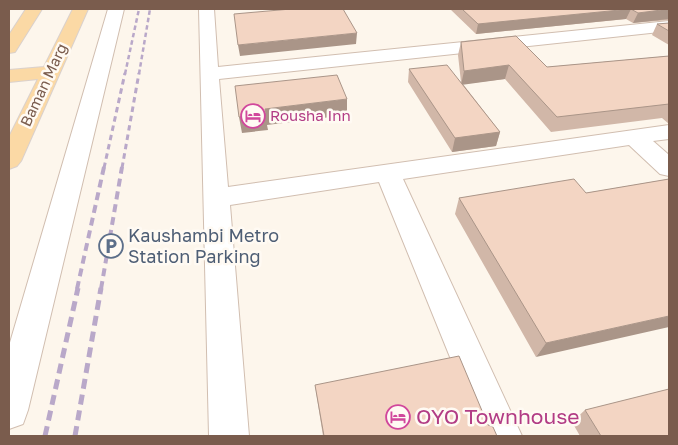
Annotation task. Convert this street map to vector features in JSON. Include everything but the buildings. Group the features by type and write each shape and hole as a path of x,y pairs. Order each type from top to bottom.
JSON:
{"main road":[{"path":"9,48 34,9"},
{"name":"Baman Marg","path":"9,161 27,104 50,72 80,9"},
{"path":"9,76 50,72"}],"street":[{"path":"9,410 116,9"},
{"path":"206,9 229,436"},
{"path":"209,74 669,26"},
{"path":"216,198 669,132"},
{"path":"634,137 669,168"},
{"path":"388,173 502,436"}],"railway":[{"path":"125,74 139,9"},
{"path":"139,74 150,9"},
{"path":"104,168 125,73"},
{"path":"122,168 139,73"},
{"path":"77,289 104,167"},
{"path":"101,289 122,167"},
{"path":"45,436 78,288"},
{"path":"75,436 101,288"}],"place":[{"name":"Rousha Inn","path":"253,116"},
{"name":"Kaushambi Metro Station Parking","path":"111,246"},
{"name":"OYO Townhouse","path":"398,417"}]}
